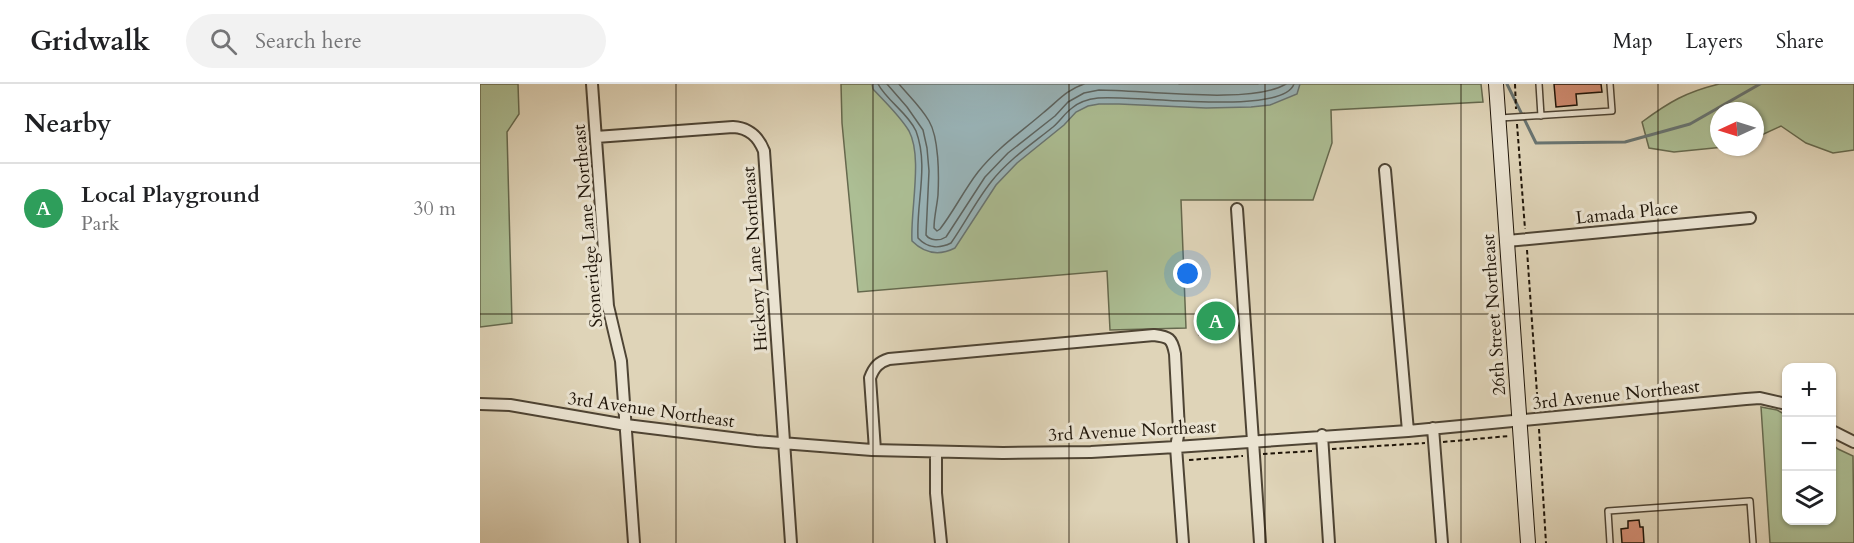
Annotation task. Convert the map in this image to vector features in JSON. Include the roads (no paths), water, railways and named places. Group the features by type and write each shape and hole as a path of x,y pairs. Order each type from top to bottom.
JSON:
{"main road":[{"name":"26th Street Northeast","path":"1496,84 1528,543"}],"street":[{"name":"Stoneridge Lane Northeast","path":"592,84 609,306 621,361 634,543"},
{"name":"Hickory Lane Northeast","path":"596,137 732,127 748,131 760,142 764,151 791,543"},
{"path":"1385,170 1408,430"},
{"path":"1237,209 1260,543"},
{"name":"Lamada Place","path":"1507,241 1750,218"},
{"path":"875,450 870,378 881,361 1154,334 1168,337 1173,343 1175,354 1179,430 1176,447 1183,543"},
{"name":"3rd Avenue Northeast","path":"480,404 510,405 626,425 784,444 875,450 1004,453 1091,452 1433,428 1520,428 1538,419 1746,399 1760,398 1782,403"},
{"path":"1433,428 1442,543"},
{"path":"1836,432 1854,442"},
{"path":"1322,435 1329,543"},
{"path":"936,452 936,493 940,543"}],"lane":[{"path":"1539,84 1541,116"},
{"path":"1498,119 1612,111 1611,84"},
{"path":"1610,543 1608,511 1750,501 1753,543"}],"water":[{"path":"872,84 1300,84 1297,94 1270,105 1251,107 1206,108 1119,104 1088,106 1076,112 1064,125 1017,163 996,185 955,248 938,253 922,249 912,241 916,170 913,142 905,125 873,89"}],"waterway":[{"path":"1507,84 1536,143 1625,142 1690,124 1760,84"}],"place":[{"name":"Local Playground","path":"1216,321"}]}
